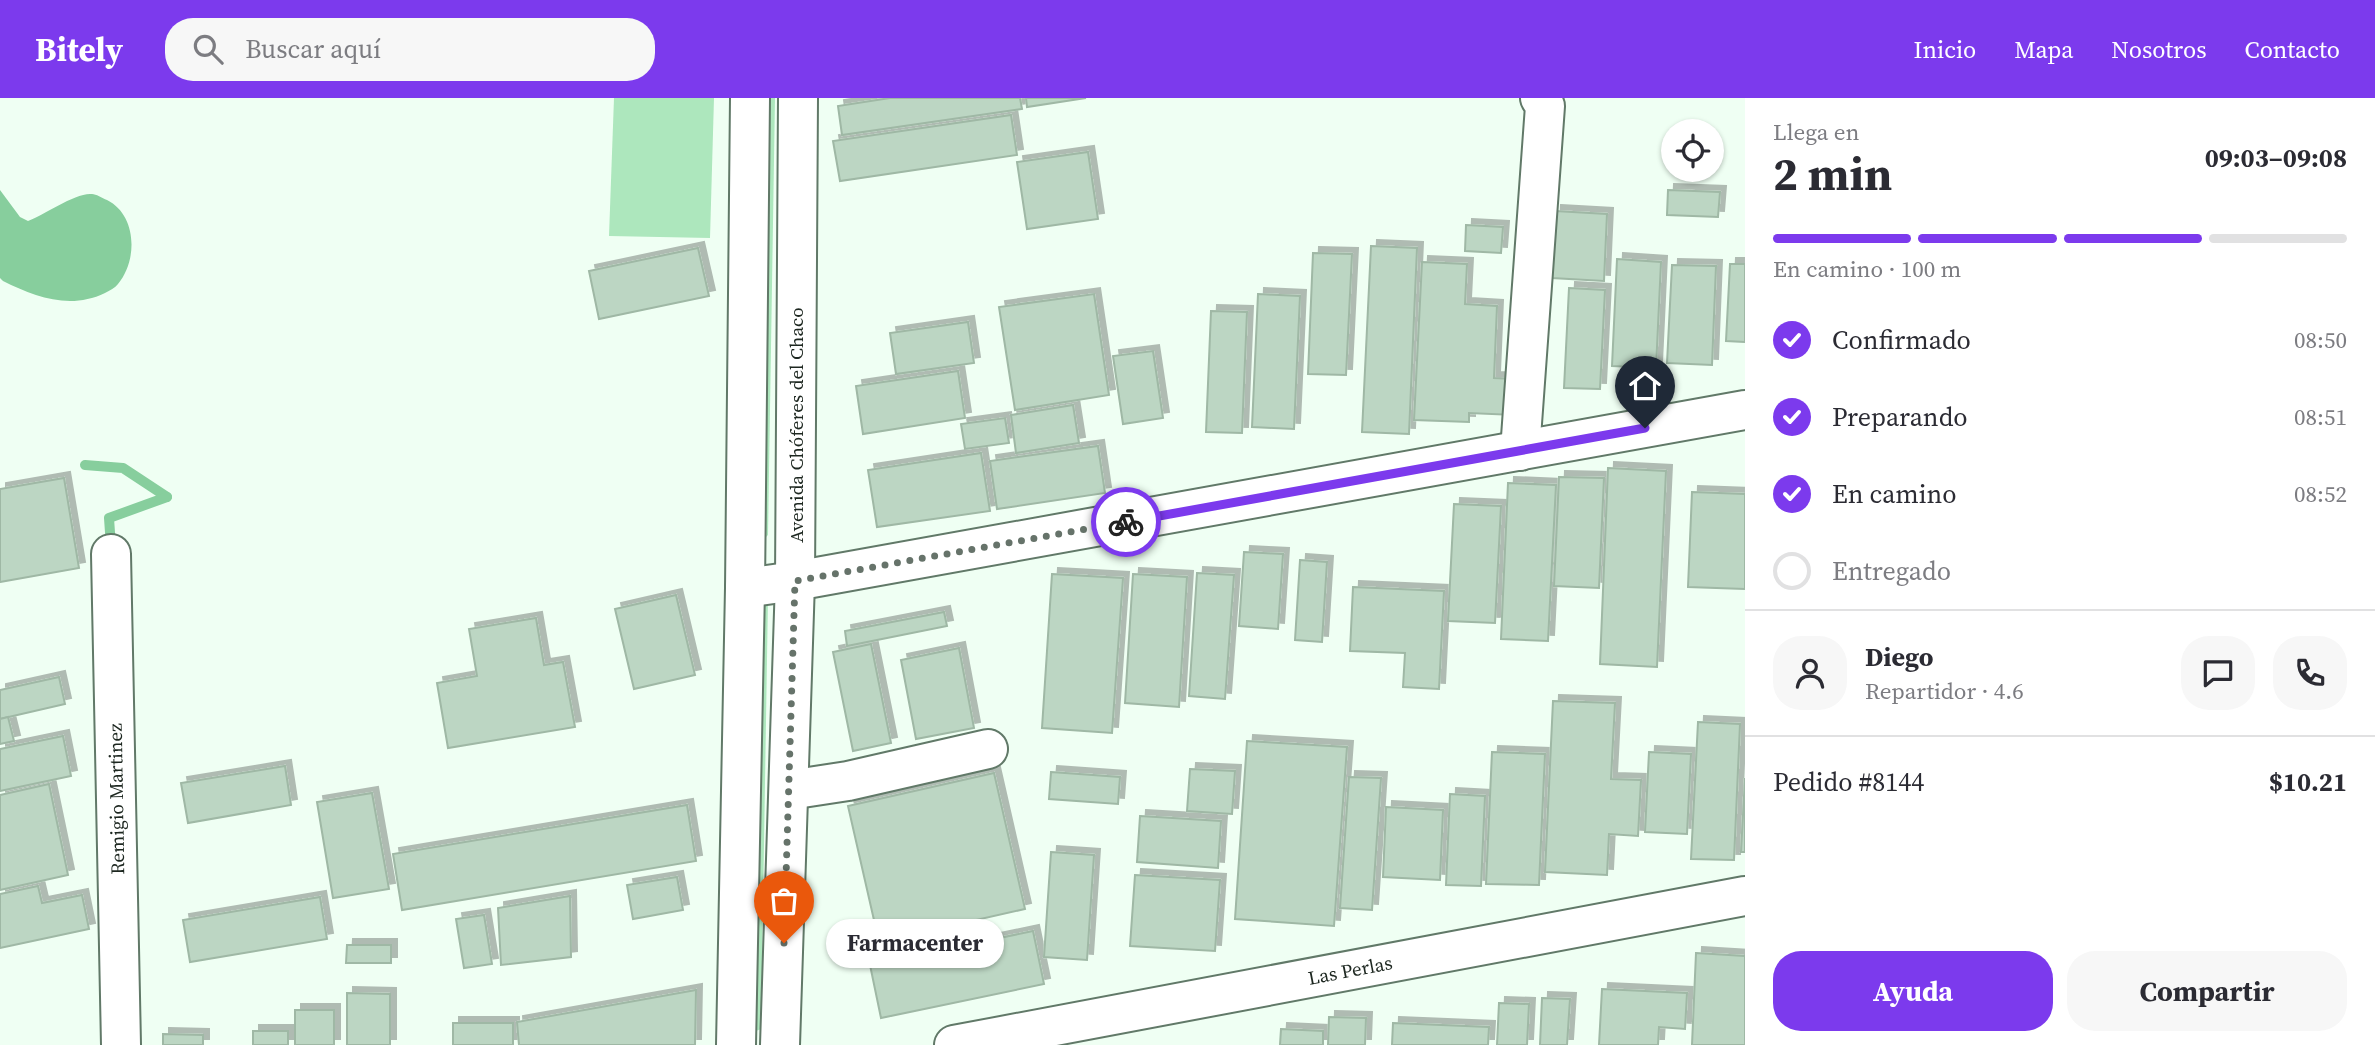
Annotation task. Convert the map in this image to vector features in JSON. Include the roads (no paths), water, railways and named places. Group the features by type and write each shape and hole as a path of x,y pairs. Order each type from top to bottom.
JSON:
{"street":[{"path":"736,1045 745,588 750,98"},
{"name":"Avenida Chóferes del Chaco","path":"780,1045 795,581 797,98"},
{"path":"1520,451 1545,106 1540,98"},
{"path":"745,588 1745,410"},
{"name":"Remigio Martinez","path":"111,554 121,1045"},
{"path":"789,790 848,780 988,749"},
{"name":"Las Perlas","path":"954,1045 1745,896"}],"waterway":[{"path":"85,465 123,468 167,497"},
{"path":"111,547 109,518 167,497"}],"place":[{"name":"Farmacenter","path":"784,943"}]}
